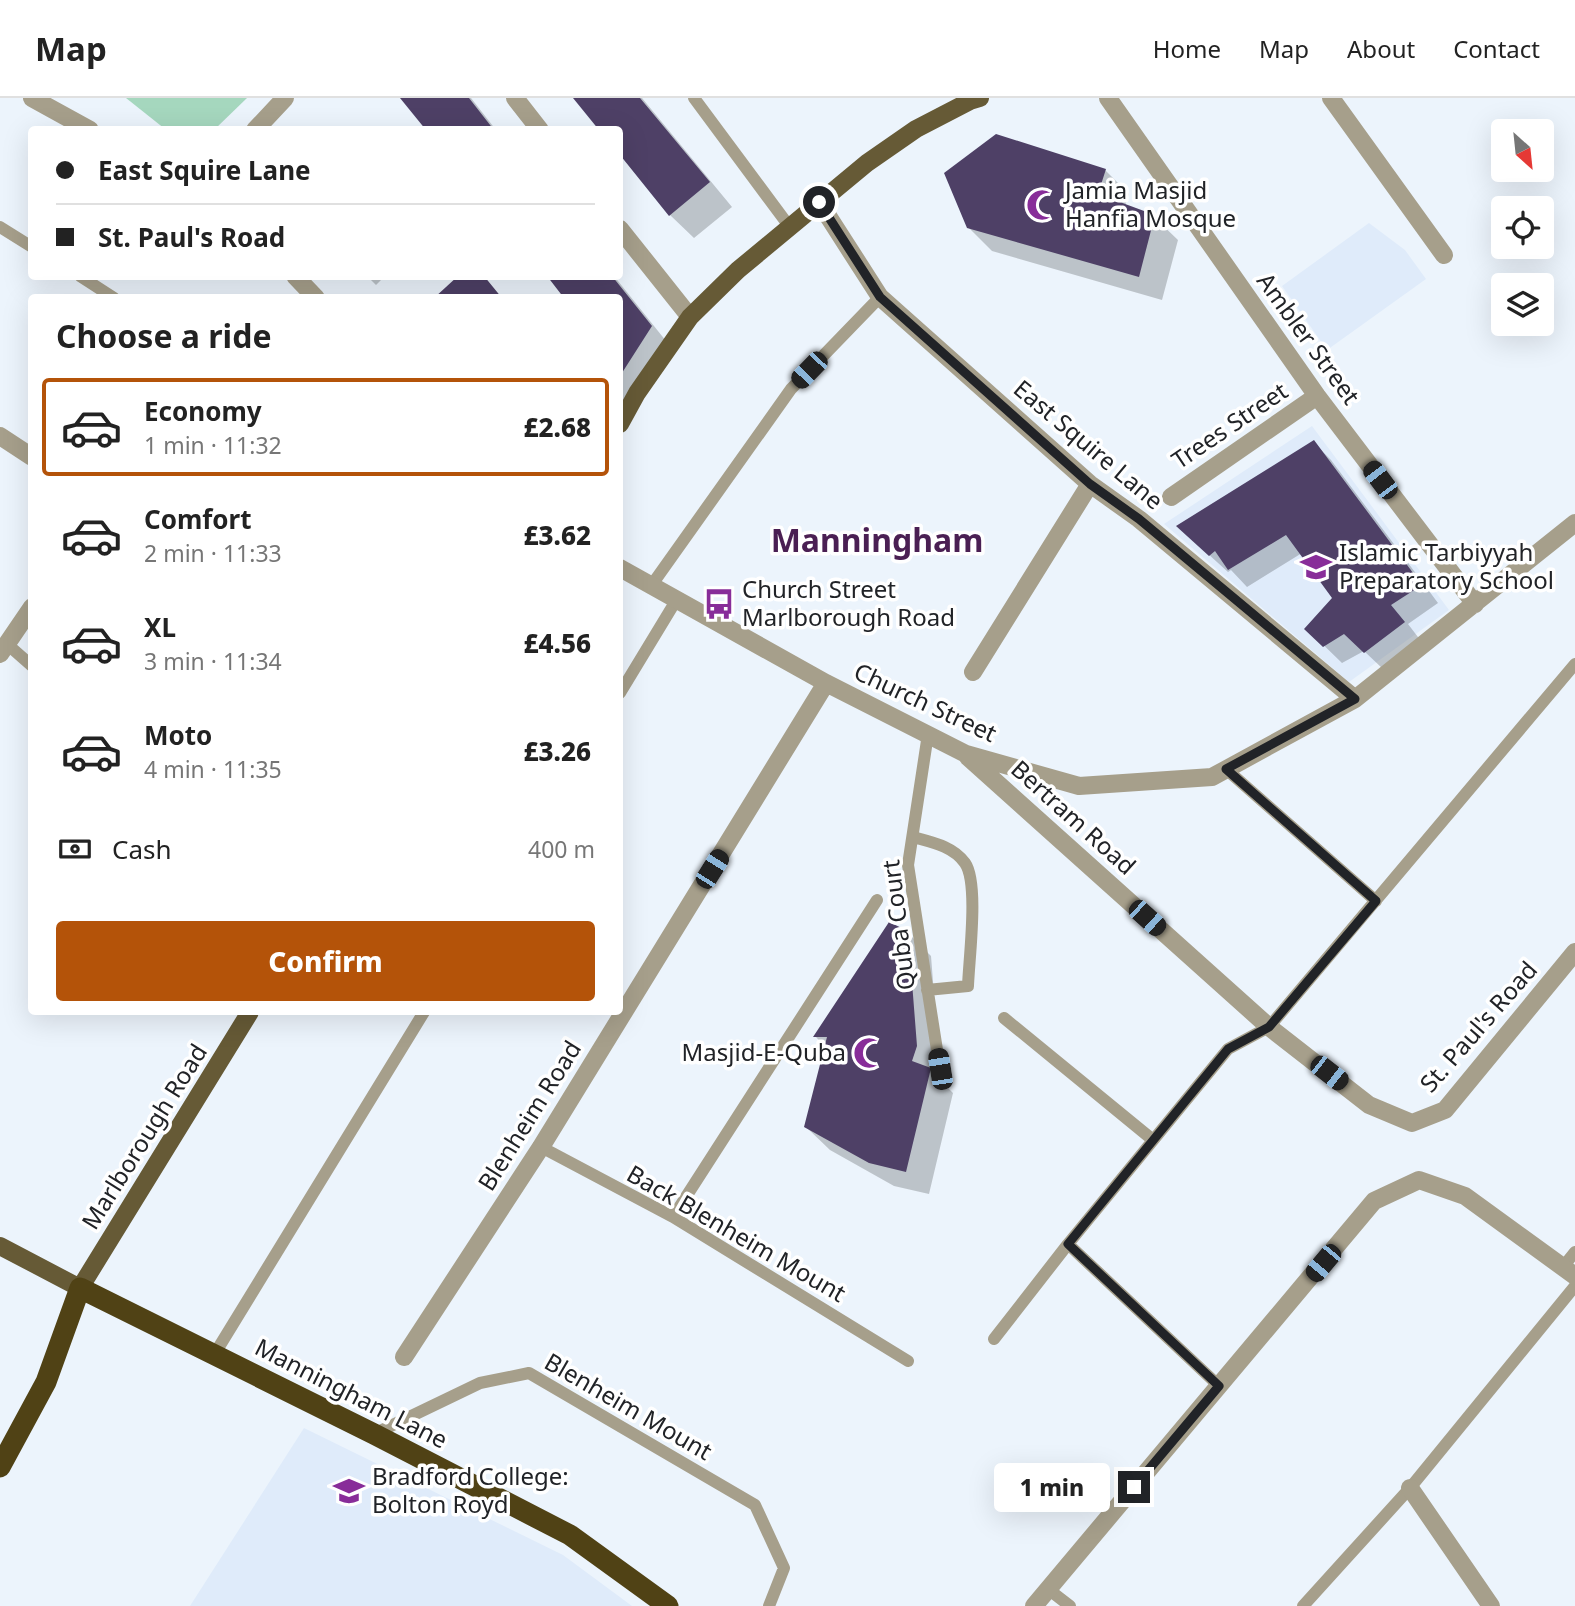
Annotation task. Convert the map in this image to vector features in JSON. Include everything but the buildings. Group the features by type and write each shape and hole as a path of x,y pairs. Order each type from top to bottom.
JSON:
{"highway":[{"name":"Manningham Lane","path":"80,1288 570,1535 668,1606"},
{"path":"0,1467 46,1382 80,1288"}],"main road":[{"path":"623,419 637,393 690,317 738,270 867,163 916,129 973,99"},
{"name":"Marlborough Road","path":"80,1288 248,1015"},
{"name":"Manningham Lane","path":"0,1246 80,1288"}],"street":[{"path":"32,98 83,126"},
{"path":"260,126 285,98"},
{"path":"515,98 537,126"},
{"name":"Ambler Street","path":"1108,98 1317,396 1475,604"},
{"path":"1331,98 1444,254"},
{"name":"East Squire Lane","path":"819,202 880,297 1090,484 1139,519 1355,699"},
{"path":"623,233 690,317"},
{"path":"299,280 312,294"},
{"name":"Trees Street","path":"1171,497 1317,396"},
{"path":"0,436 28,454"},
{"path":"973,672 1090,484"},
{"name":"Church Street","path":"623,570 826,683 965,754 1079,786 1212,776 1226,769 1355,699 1575,523"},
{"path":"3,649 28,613"},
{"name":"Blenheim Road","path":"623,1013 826,683"},
{"name":"Bertram Road","path":"965,754 1269,1027 1369,1105 1412,1123"},
{"name":"St. Paul's Road","path":"1412,1123 1445,1110 1575,952"},
{"name":"Blenheim Road","path":"404,1357 541,1147 622,1015"},
{"path":"1034,1606 1374,1201 1419,1180 1465,1196 1569,1272"},
{"path":"1409,1488 1491,1606"}],"lane":[{"path":"694,98 789,226"},
{"path":"0,227 28,244"},
{"path":"86,280 108,294"},
{"path":"651,586 791,389 880,297"},
{"path":"623,688 677,599"},
{"path":"3,649 28,664"},
{"path":"994,1339 1228,1049 1269,1027 1575,664"},
{"name":"Quba Court","path":"928,734 908,865 940,1069"},
{"path":"1226,769 1376,901"},
{"path":"913,837 939,844 956,853 965,863 973,881 968,986 927,990"},
{"path":"673,1217 877,901"},
{"path":"214,1355 423,1015"},
{"path":"1004,1018 1153,1140"},
{"name":"Back Blenheim Mount","path":"541,1147 673,1217 908,1361"},
{"path":"1068,1244 1219,1386"},
{"path":"1569,1272 1575,1252"},
{"path":"1303,1606 1409,1488 1575,1286"},
{"name":"Blenheim Mount","path":"374,1434 480,1382 529,1373 755,1505 784,1568 769,1606"},
{"path":"1048,1589 1070,1606"}],"shaded area":[{"path":"1369,223 1405,250 1426,279 1327,350 1282,286"},
{"name":"Islamic Tarbiyyah Preparatory School","path":"1312,426 1449,610 1349,682 1164,524"},
{"name":"Bradford College: Bolton Royd","path":"304,1428 563,1555 632,1606 190,1606"}],"green space":[{"path":"126,98 247,98 218,126 161,126"}],"place":[{"name":"Jamia Masjid Hanfia Mosque","path":"1042,205"},
{"name":"Islamic Tarbiyyah Preparatory School","path":"1316,567"},
{"name":"Church Street Marlborough Road","path":"719,604"},
{"name":"Masjid-E-Quba","path":"869,1053"},
{"name":"Bradford College: Bolton Royd","path":"349,1491"}],"district":[{"name":"Manningham","path":"877,541"}],"route":[{"path":"819,202 880,297 1090,484 1139,519 1355,699 1226,769 1376,901 1269,1027 1228,1049 1068,1244 1219,1386 1134,1487"}]}
